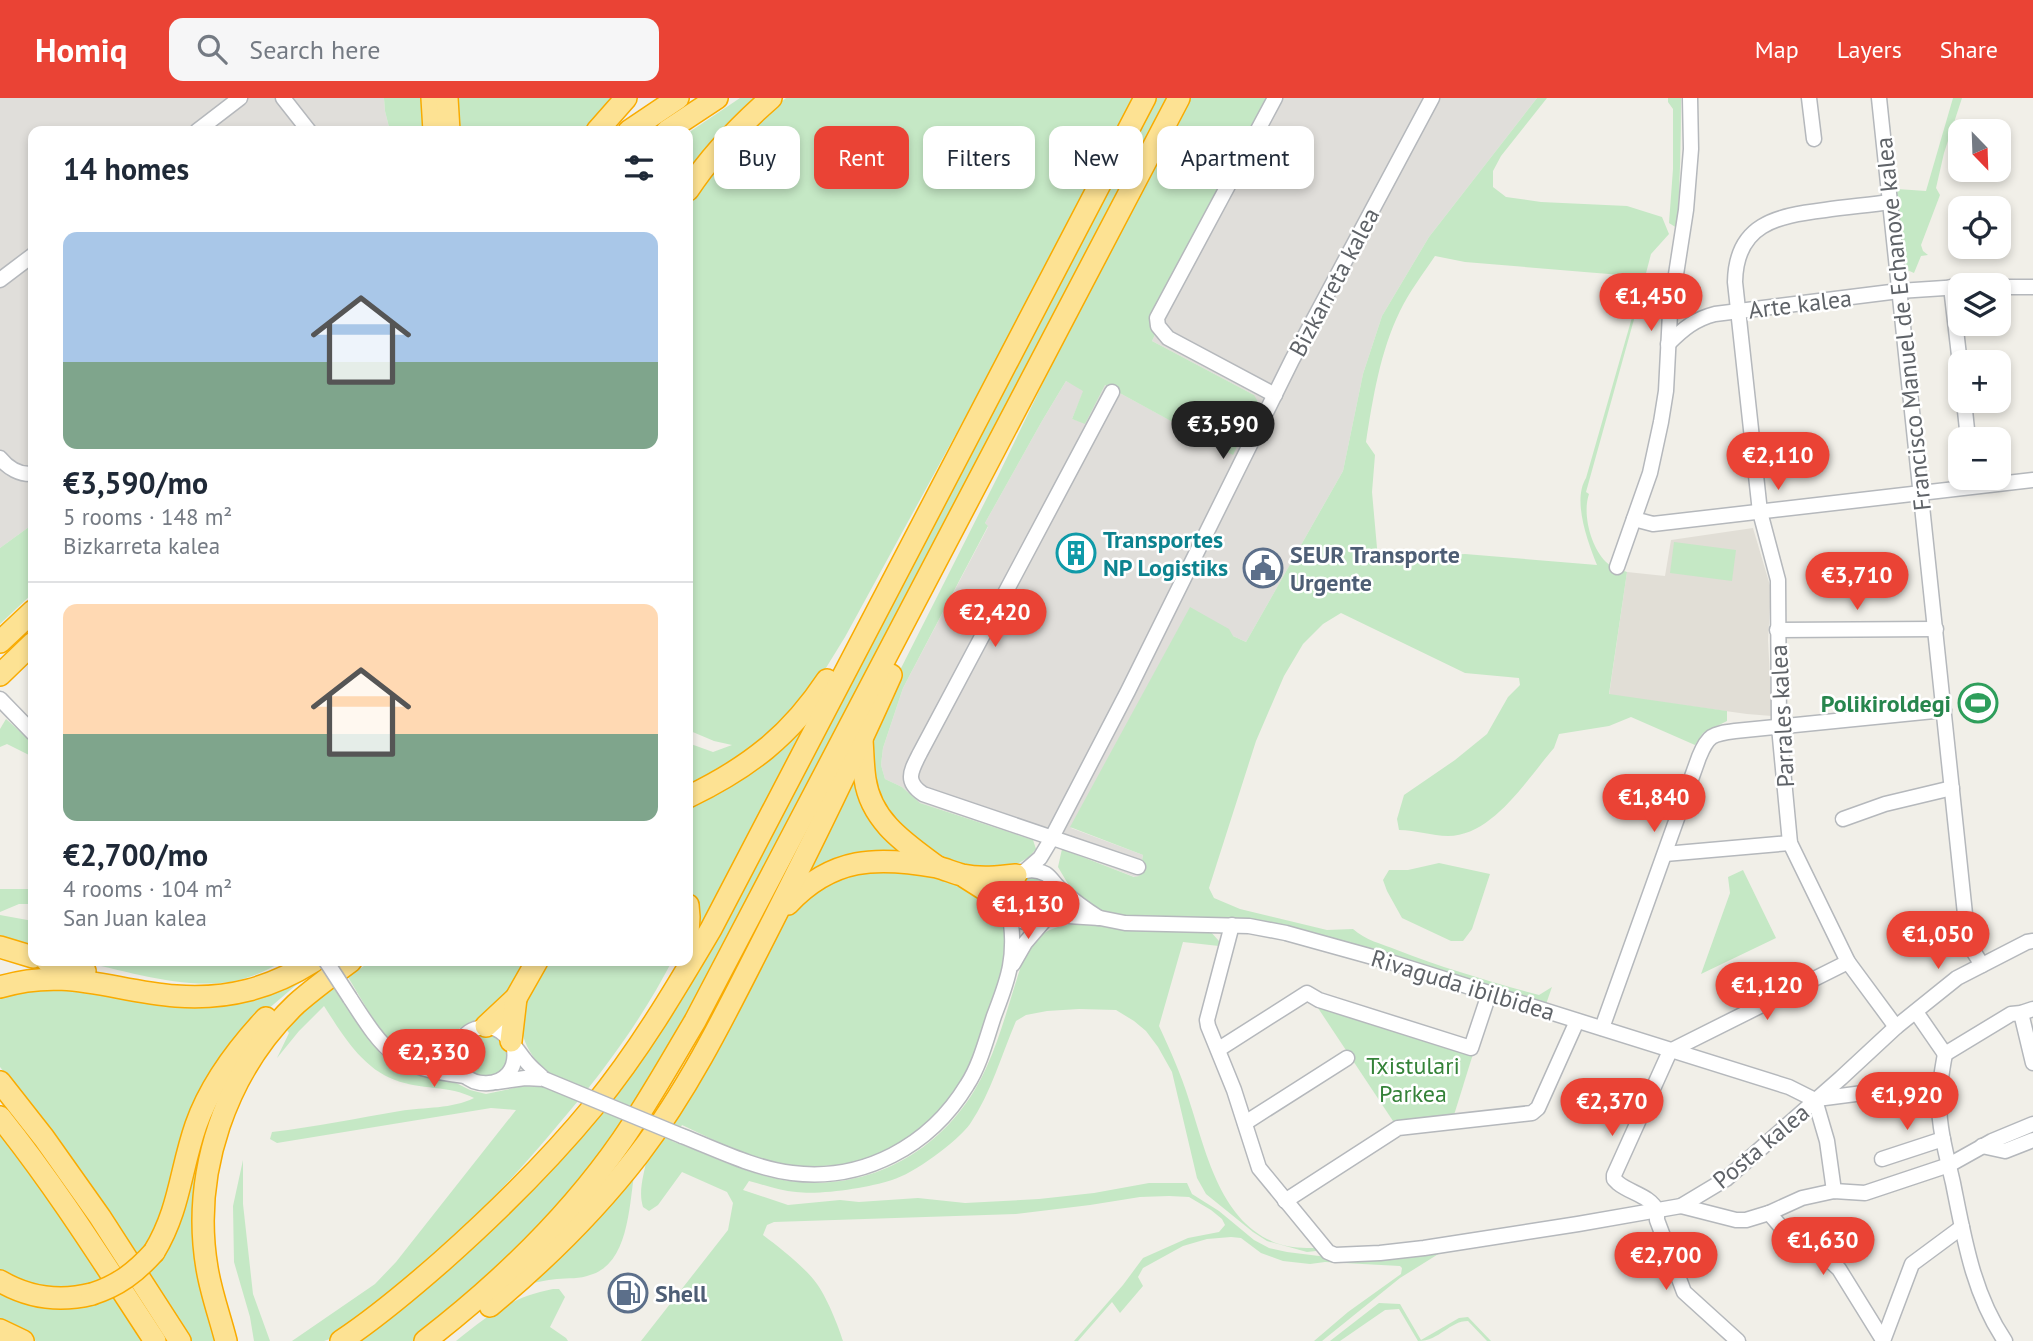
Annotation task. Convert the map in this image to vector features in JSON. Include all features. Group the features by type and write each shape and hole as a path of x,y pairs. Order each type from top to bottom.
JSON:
{"highway":[{"path":"432,98 434,126"},
{"path":"447,98 449,126"},
{"path":"601,126 625,98"},
{"path":"636,126 678,98"},
{"path":"675,126 717,98"},
{"path":"693,182 706,163 739,127 771,98"},
{"path":"693,960 712,929 1145,98"},
{"path":"425,1341 495,1285 540,1240 592,1179 655,1090 695,1021 1179,98"},
{"path":"444,1341 522,1280 567,1236 639,1155 699,1062 862,740 935,580 1026,406 1046,351"},
{"path":"0,642 28,616"},
{"path":"693,794 748,764 773,744 813,701 847,650 865,631"},
{"path":"0,675 28,648"},
{"path":"862,740 865,781 880,817 904,843 938,867"},
{"path":"772,922 803,889 831,872 855,863 875,860 938,867 963,875 987,877 1021,873"},
{"path":"963,875 1007,907"},
{"path":"0,947 28,955"},
{"path":"64,966 131,980 216,989 274,975 291,966"},
{"path":"0,987 60,979 98,982 174,996 212,997 247,992 304,966"},
{"path":"0,1281 27,1293 54,1299 73,1299 109,1289 139,1268 154,1252 166,1233 196,1126 208,1095 226,1067 268,1015 334,966"},
{"path":"226,1341 207,1269 203,1236 204,1191 220,1122 239,1078 262,1043 295,1005 345,966"},
{"path":"486,1026 516,998 534,966"},
{"path":"650,1030 664,990 676,966"},
{"path":"341,1341 381,1312 487,1220 570,1134 595,1105 650,1030 689,966"},
{"path":"512,1042 516,998"},
{"path":"0,1082 100,1217 180,1341"},
{"path":"0,1116 76,1220 155,1341"},
{"path":"0,1330 23,1341"}],"street":[{"path":"204,126 240,98"},
{"path":"283,98 305,126"},
{"path":"1275,98 1157,318 1157,326 1168,338 1275,395"},
{"name":"Bizkarreta kalea","path":"1021,873 1040,858 1051,840 1275,395 1432,98"},
{"path":"1617,567 1650,473 1666,391 1670,313 1686,210 1691,149 1689,98"},
{"path":"1809,98 1814,139"},
{"name":"Francisco Manuel de Echanove kalea","path":"1879,98 1967,933 1982,965"},
{"name":"Parrales kalea","path":"1890,202 1777,218 1757,228 1746,241 1735,268 1760,512 1778,580 1779,727 1790,843 1848,962 1896,1027"},
{"path":"0,280 28,259"},
{"path":"2011,287 2033,287"},
{"name":"Arte kalea","path":"1668,344 1694,321 1716,314 1899,291 1948,288"},
{"path":"1112,392 911,771 911,780 915,788 923,794 1051,840 1138,867"},
{"path":"0,458 22,474 28,474"},
{"path":"2011,481 2033,480"},
{"path":"1634,519 1653,524 1921,493 1948,487"},
{"path":"1777,630 1936,629"},
{"path":"1,699 28,728"},
{"path":"1602,1028 1706,741 1721,733 1944,710"},
{"path":"1843,819 1885,804 1952,789"},
{"path":"329,966 369,1026 399,1059 425,1069 465,1076 480,1084 525,1078 544,1079 758,1166 792,1173 821,1175 845,1171 870,1166 914,1143 937,1123 967,1085 980,1058 1010,968 1025,943 1057,906 1059,896 1047,859 1051,840"},
{"path":"1665,853 1790,843"},
{"path":"1010,968 1012,941 1007,888 1021,873 1034,870 1044,872 1077,904 1100,918"},
{"path":"1007,907 1024,923 1033,924 1047,918"},
{"name":"Rivaguda ibilbidea","path":"1047,918 1249,926 1297,936 1387,961 1789,1087 1815,1100"},
{"path":"1232,925 1207,1020 1208,1026 1234,1090 1259,1168 1328,1252 1335,1255 1424,1248 1698,1204 1736,1220 1746,1220 1802,1198 1833,1191 1866,1193 1949,1165 1982,1146 2033,1124"},
{"name":"Posta kalea","path":"1698,1204 1896,1027 1957,978 2033,941"},
{"path":"1738,1341 1685,1292 1657,1220 1656,1206 1618,1184 1614,1175 1670,1051 1848,962"},
{"path":"1219,1049 1307,993 1319,1000 1471,1048 1489,994"},
{"path":"1945,1054 2011,1014 2027,1011 2033,1063"},
{"path":"1916,1012 1945,1054 1939,1105 1943,1139 1974,1280 1993,1324 2005,1341"},
{"path":"1285,1200 1398,1128 1532,1113 1538,1108 1577,1021"},
{"path":"412,1064 436,1058 459,1045 470,1031 486,1026 502,1031 527,1063 544,1079"},
{"path":"497,1082 511,1070 515,1053 512,1042"},
{"path":"459,1045 457,1061 465,1076"},
{"path":"1245,1123 1347,1058"},
{"path":"1833,1191 1827,1141 1815,1100 1940,1083"},
{"path":"1882,1159 1943,1139"},
{"path":"1982,1146 2005,1151 2033,1140"},
{"path":"1769,1213 1797,1240 1816,1248 1839,1269 1883,1341"},
{"path":"1883,1341 1912,1264 1962,1227"}],"shaded area":[{"path":"0,98 384,98 389,126 28,126 28,528 0,548"},
{"path":"1268,98 1537,98 1429,237 1382,316 1363,374 1343,471 1246,642 1233,636 1071,828 1143,855 1139,876 1135,877 1062,849 920,803 902,787 885,779 881,765 883,748 903,688 988,527 985,523 1066,381 1084,390 1072,419 1085,423 1105,385 1173,422 1254,395 1152,341 1225,189 1314,189 1314,126 1255,126"},
{"path":"1753,528 1771,589 1768,640 1772,716 1609,695 1627,572 1665,576 1671,540"}],"green space":[{"path":"384,98 423,98 424,126 389,126"},
{"path":"456,98 618,98 591,126 458,126"},
{"path":"740,98 763,98 738,126 714,126 714,152 693,175 693,130"},
{"path":"786,98 1133,98 1118,126 1049,126 1049,189 1086,189 1004,346 845,637 813,689 749,756 693,789 693,745 713,752 732,745 693,732 693,201 714,169 714,189 800,189 800,126 752,126"},
{"path":"1152,98 1171,98 1143,151 1143,126 1137,126"},
{"path":"1189,98 1268,98 1255,126 1174,126"},
{"path":"1537,98 1547,98 1501,156 1493,171 1493,187 1506,197 1541,202 1627,206 1662,217 1669,234 1651,254 1645,277 1465,262 1435,256 1400,311 1382,359 1375,392 1366,442 1375,455 1372,492 1378,559 1465,554 1597,565 1583,522 1582,487 1641,286 1643,287 1586,492 1589,494 1587,520 1596,548 1608,564 1627,572 1609,694 1727,711 1727,721 1703,733 1695,745 1631,717 1609,726 1559,734 1554,748 1508,804 1480,827 1448,836 1399,830 1397,819 1404,795 1487,734 1508,697 1520,685 1519,678 1465,673 1341,613 1323,624 1303,644 1284,676 1256,741 1209,888 1214,898 1240,909 1327,930 1353,929 1374,941 1432,963 1539,995 1552,987 1545,1007 1304,931 1110,914 1084,902 1068,884 1058,867 1062,849 1134,877 1139,876 1143,855 1070,827 1190,607 1246,642 1343,471 1363,374 1382,316 1429,237"},
{"path":"1668,98 1681,98 1677,228 1669,223 1673,169 1673,109"},
{"path":"1883,98 1887,98 1897,189 1926,191 1953,98 1962,98 1955,119 1948,119 1948,141 1936,188 1940,195 1921,245 1928,255 1921,256 1914,273 1905,269 1901,262"},
{"path":"1157,158 1157,189 1225,189 1152,341 1254,395 1258,402 1233,455 1105,385 1085,424 1072,419 1083,391 1066,381 985,523 988,526 903,688 883,748 881,765 885,779 902,787 920,803 1033,840 1036,849 1014,866 970,867 936,858 906,839 874,787 872,736 888,694 1100,265 1141,189 1143,189"},
{"path":"1103,189 1123,189 655,1077 580,1185 471,1294 413,1341 354,1341 627,1074 685,966 693,966 693,951"},
{"path":"28,528 28,598 0,624 0,548"},
{"path":"1674,542 1736,550 1732,581 1670,573"},
{"path":"6,719 28,739 28,754 7,744 0,747 0,729"},
{"path":"805,725 712,906 696,931 693,912 693,799"},
{"path":"856,762 911,856 802,884"},
{"path":"1439,863 1490,874 1472,929 1463,941 1451,941 1402,918 1383,880 1389,870 1408,870"},
{"path":"889,867 961,883 994,907 1004,926 1007,948 1003,966 975,1052 952,1099 904,1141 868,1159 840,1165 804,1167 743,1154 682,1125 672,1141 738,1167 778,1179 811,1183 843,1181 874,1173 929,1143 952,1121 971,1095 987,1066 1023,960 1042,934 1060,926 1076,924 1139,930 1209,930 1219,941 1219,946 1183,942 1159,1026 1182,1081 1209,1163 1229,1203 1242,1220 1259,1234 1279,1244 1316,1248 1316,1251 1307,1252 1267,1241 1206,1194 1197,1178 1172,1072 1146,1031 1116,1010 1047,1011 1026,1015 1016,1021 990,1087 970,1124 945,1148 901,1177 870,1186 831,1192 790,1191 749,1181 743,1190 788,1205 840,1200 859,1202 918,1198 965,1203 1039,1199 1149,1183 1187,1183 1192,1194 1269,1248 1335,1258 1438,1249 1440,1253 1400,1278 1322,1341 1314,1341 1348,1312 1401,1274 1402,1268 1283,1261 1261,1253 1241,1238 1207,1239 1183,1246 1143,1268 1138,1277 1143,1286 1120,1313 1112,1302 1078,1341 1074,1341 1143,1258 1188,1238 1219,1232 1225,1225 1222,1219 1189,1197 1169,1196 1140,1197 1016,1214 774,1222 767,1225 763,1235 799,1264 817,1284 843,1341 641,1341 728,1230 733,1203 727,1192 682,1172 658,1205 649,1211 643,1207 641,1195 647,1158 777,931 796,905 835,876"},
{"path":"1743,870 1776,938 1701,974 1730,893 1728,877"},
{"path":"1032,877 1040,878 1046,883 1051,889 1051,905 1046,911 1040,916 1032,917 1024,916 1018,911 1013,905 1012,897 1013,889 1018,883 1024,878"},
{"path":"0,889 28,889 28,904 19,904 0,912"},
{"path":"0,915 28,920 28,948 0,940"},
{"path":"101,966 274,966 239,980 220,983 200,984 159,979"},
{"path":"316,966 322,969 295,986 260,1016 233,1047 172,1204 137,1262 102,1203 62,1145 0,1067 0,996 58,985 190,1004"},
{"path":"364,966 526,966 515,986 491,1013 460,1028 440,1050 424,1057 407,1055 386,1041 348,977"},
{"path":"542,966 669,966 634,1026 589,1087 536,1150 471,1220 401,1284 336,1335 324,1341 292,1341 375,1284 396,1262 516,1110 491,1108 277,1143 270,1139 272,1132 448,1106 474,1098 455,1091 405,1083 383,1075 354,1049 324,1006 277,1058 289,1033 286,1029 332,985 380,1053 408,1073 454,1082 486,1094 524,1086 541,1087 548,1073 529,1051 521,1024 527,994"},
{"name":"Txistulari Parkea","path":"1316,1005 1473,1054 1454,1115 1393,1121"},
{"path":"486,1035 501,1041 507,1056 501,1071 486,1077 471,1071 465,1056 471,1041"},
{"path":"225,1081 207,1142 220,1341 191,1341 145,1272"},
{"path":"0,1132 66,1224 143,1341 36,1341 0,1323 0,1288 50,1293 0,1273"},
{"path":"243,1160 243,1204 253,1294 270,1341 254,1341 234,1262 233,1206"},
{"path":"635,1169 625,1230 613,1258 603,1269 578,1278 525,1284"},
{"path":"559,1289 565,1297 550,1327 568,1341 456,1341 512,1302"},
{"path":"1379,1303 1400,1304 1421,1340 1459,1318 1468,1317 1491,1341 1487,1341 1468,1321 1455,1324 1432,1338 1418,1341 1399,1309 1385,1310 1340,1341 1330,1341"}],"place":[{"name":"Transportes NP Logistiks","path":"1076,553"},
{"name":"SEUR Transporte Urgente","path":"1263,568"},
{"name":"Polikiroldegi","path":"1978,703"},
{"name":"Shell","path":"628,1293"}]}
